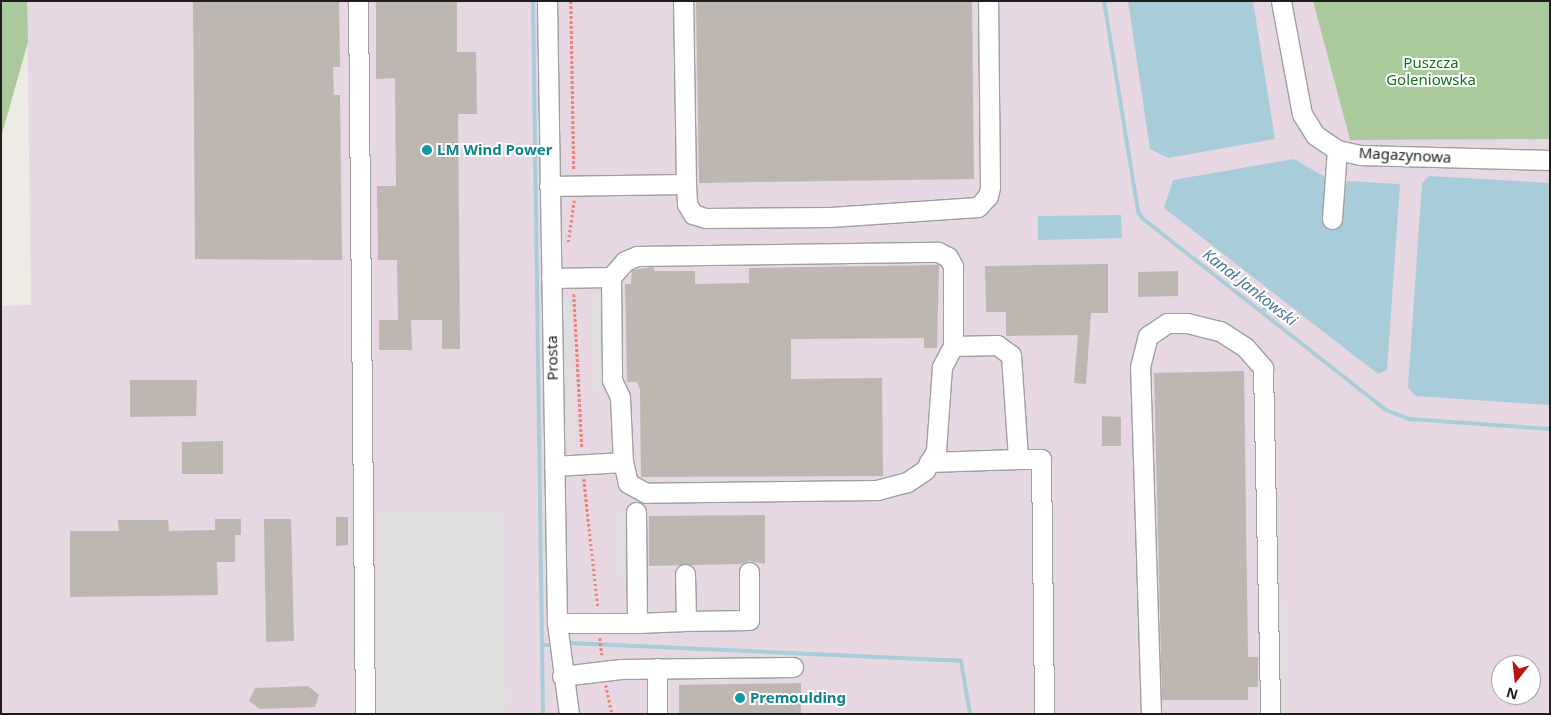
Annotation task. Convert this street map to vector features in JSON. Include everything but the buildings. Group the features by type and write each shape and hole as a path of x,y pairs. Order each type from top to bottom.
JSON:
{"street":[{"path":"358,1 365,714"},
{"name":"Prosta","path":"547,1 557,623 562,676 569,714"},
{"path":"683,1 687,204 693,214 705,218 830,217 978,206 988,196 990,187 988,1"},
{"name":"Magazynowa","path":"1281,1 1302,114 1315,135 1337,150 1360,155 1550,160"},
{"path":"1332,219 1337,150"},
{"path":"549,186 686,184"},
{"path":"938,252 948,257 953,266 954,346 942,367 936,451 929,462 907,482 877,490 646,493 628,483 623,462 620,397 612,380 611,277 626,260 638,256 938,252"},
{"path":"551,278 611,277"},
{"path":"1151,714 1140,367 1142,349 1154,329 1167,323 1187,323 1233,338 1246,346 1263,368 1270,714"},
{"path":"954,346 997,345 1011,355 1018,459"},
{"path":"929,462 1041,459 1044,714"},
{"path":"554,466 623,462"},
{"path":"636,512 636,623"},
{"path":"557,623 749,620 749,572"},
{"path":"685,574 686,621"},
{"path":"562,676 657,668 793,667"},
{"path":"657,668 657,714"}],"path":[{"path":"568,247 574,186 571,1"},
{"path":"572,278 583,465 604,671 612,714"}],"shaded area":[{"path":"27,1 1313,1 1350,140 1550,139 1550,714 1,714 1,306 31,305"},
{"path":"593,293 611,293 612,392 595,392"},
{"path":"559,296 571,296 572,445 561,445"},
{"path":"503,513 506,714 379,714 378,514"},
{"path":"636,513 636,571 619,571 618,514"},
{"path":"1275,604 1284,604 1286,714 1276,714"}],"green space":[{"path":"1,1 27,1 28,42 1,137"},
{"name":"Puszcza Goleniowska","path":"1313,1 1550,1 1550,139 1350,140"}],"water":[{"path":"1128,1 1253,1 1275,139 1168,158 1150,149"},
{"path":"1294,159 1325,177 1328,221 1337,222 1347,181 1400,184 1387,370 1378,374 1164,208 1173,180"},
{"path":"1429,176 1550,183 1550,405 1415,396 1408,387 1422,183"},
{"path":"1121,215 1122,238 1038,240 1038,216"}],"waterway":[{"path":"533,1 542,645"},
{"name":"Kanał Jankowski","path":"1104,1 1138,211 1142,218 1386,410 1410,419 1550,429"},
{"path":"1263,312 1267,305"},
{"path":"569,643 961,661 970,714"},
{"path":"543,714 542,645 548,645"}],"place":[{"name":"LM Wind Power","path":"427,150"},
{"name":"Premoulding","path":"740,698"}]}
